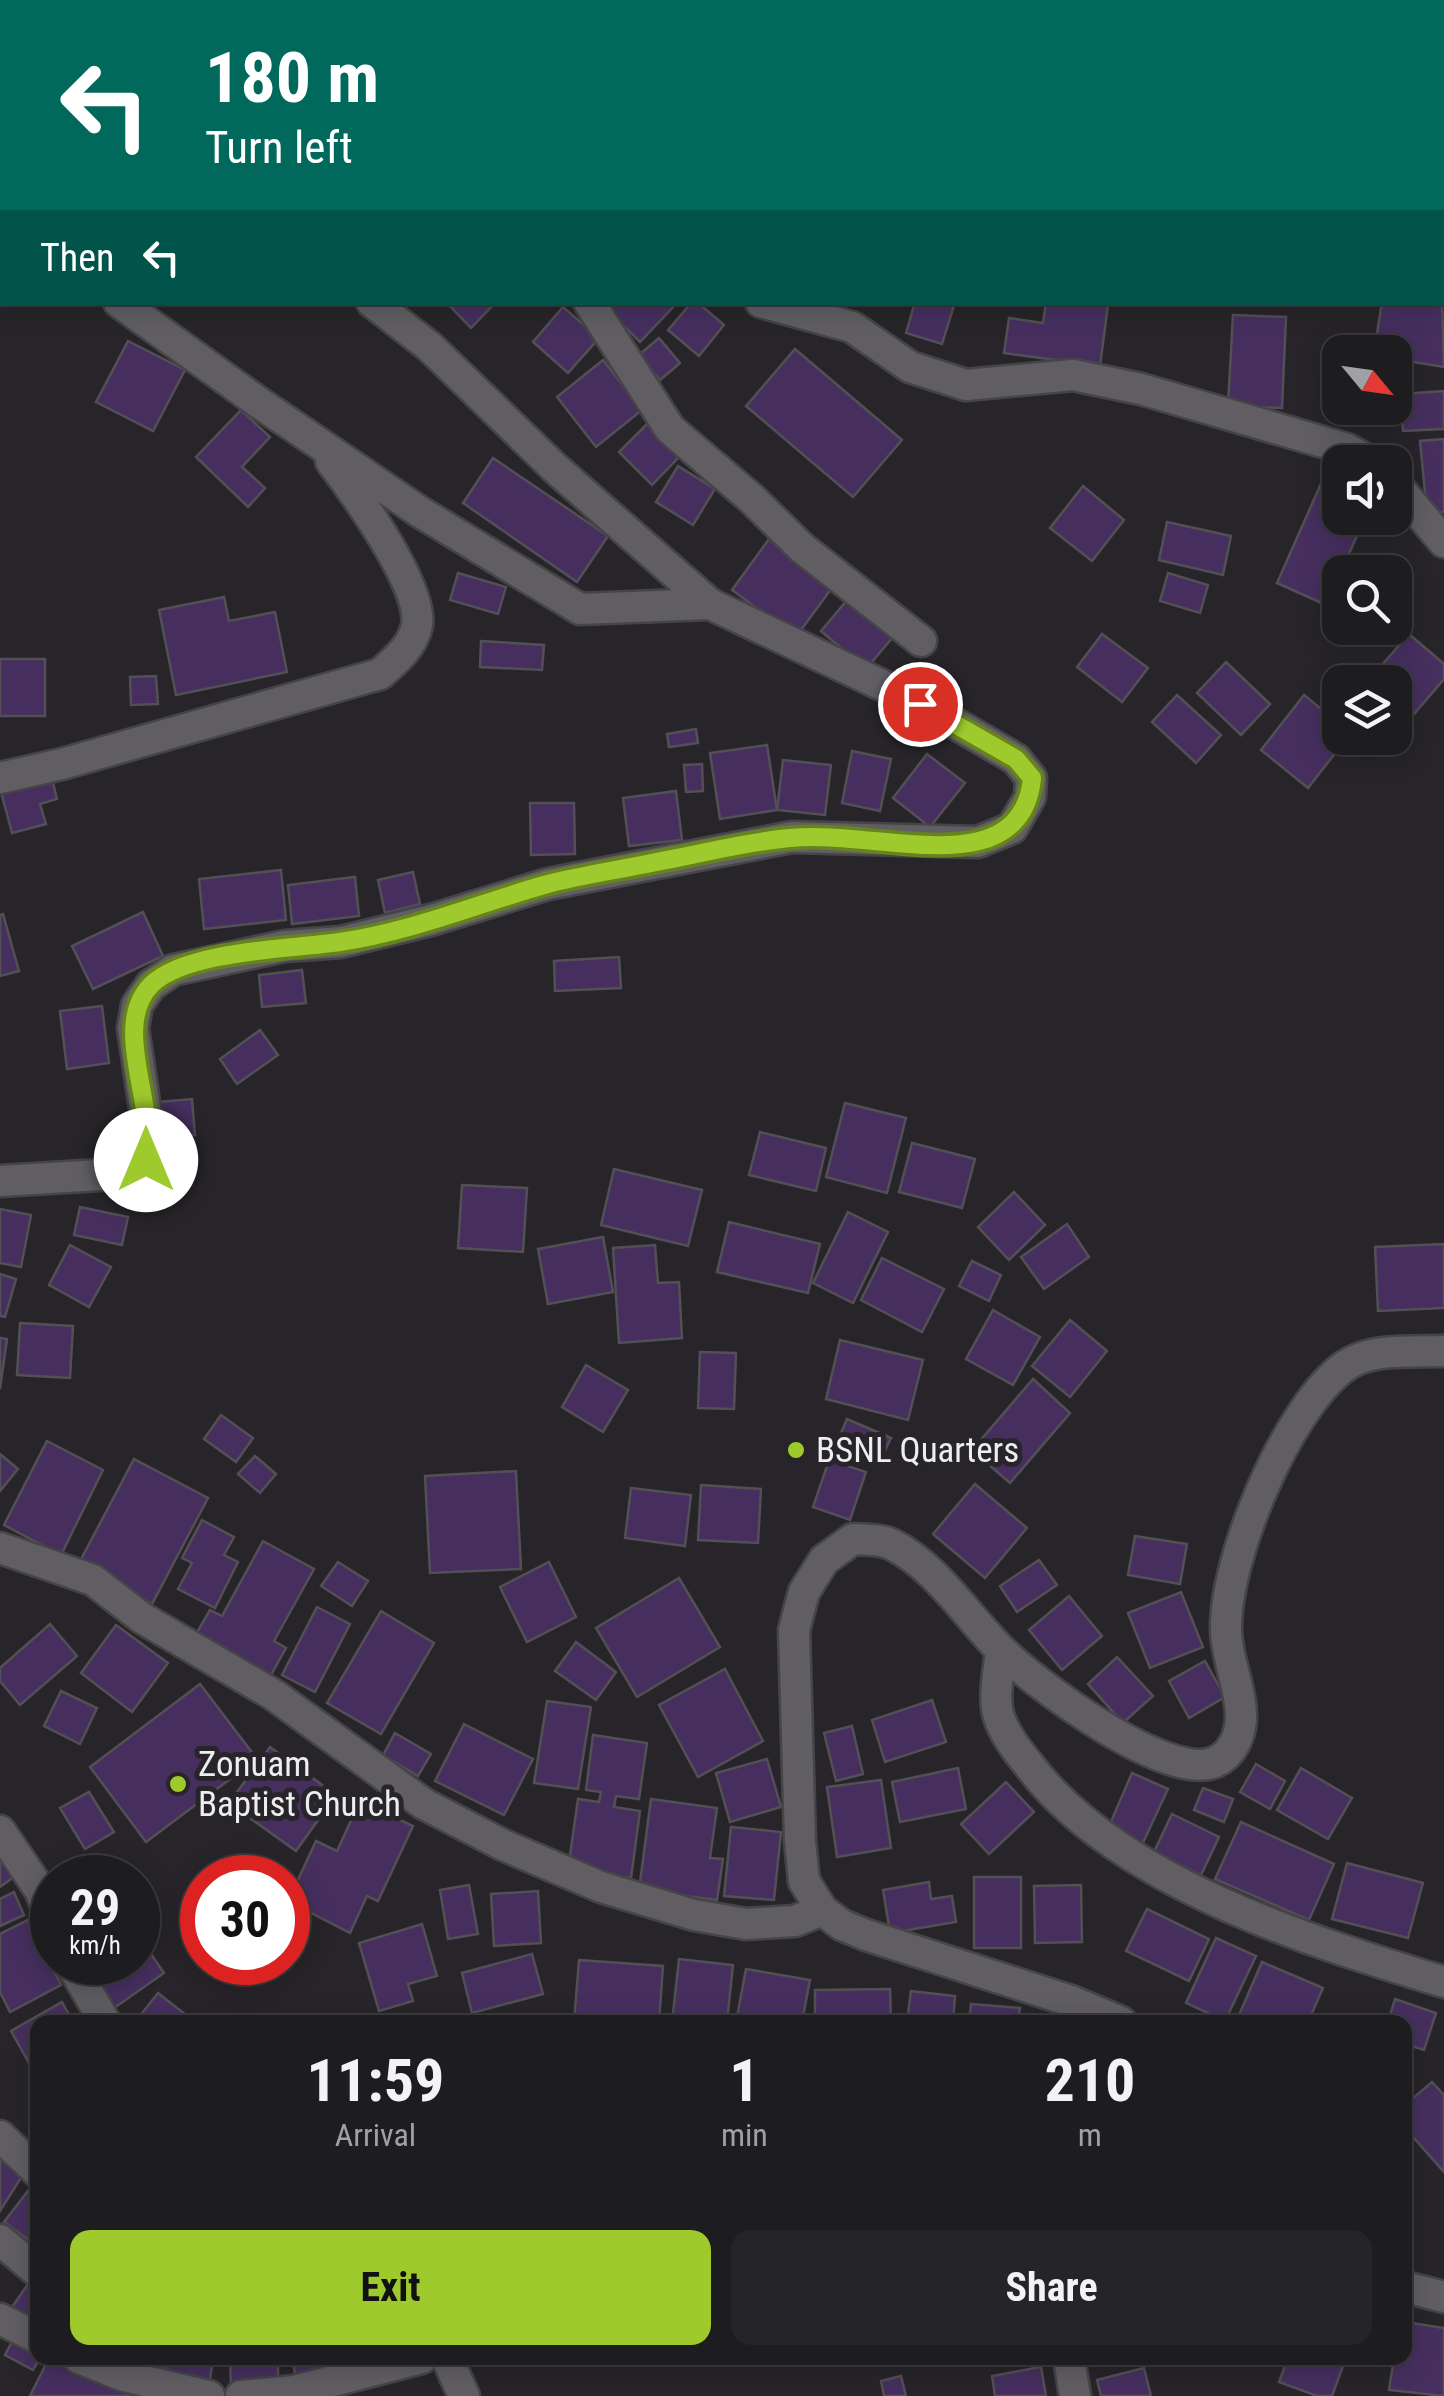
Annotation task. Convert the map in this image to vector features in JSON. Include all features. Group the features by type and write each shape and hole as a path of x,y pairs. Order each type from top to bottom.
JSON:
{"street":[{"path":"123,305 420,512 580,609 710,604"},
{"path":"0,1181 133,1174 146,1160 150,1142 133,1028 137,1005 151,985 173,970 285,946 341,942 431,920 548,884 792,838 978,842 1012,828 1030,797 1032,778 1016,759 920,704 710,604 555,468 430,347 376,305"},
{"path":"591,305 670,429 802,548 921,641"},
{"path":"771,305 852,327 910,367 966,385 1073,375 1336,445"},
{"path":"0,778 380,674 407,649 417,627 418,606 362,502 317,442"},
{"path":"1412,504 1444,542"},
{"path":"1105,2015 949,1959 866,1935 842,1925 822,1910 804,1882 800,1841 794,1630 804,1592 824,1560 854,1539 887,1542 920,1563 1002,1651 1074,1707 1161,1759 1192,1766 1216,1762 1237,1743 1241,1716 1230,1661 1227,1607 1250,1517 1282,1450 1317,1395 1343,1367 1382,1353 1444,1351"},
{"path":"0,1548 93,1580 142,1618 274,1696 424,1804 503,1845 600,1887 694,1916 746,1924 795,1921 822,1910"},
{"path":"1002,1651 999,1718 1044,1786 1078,1817 1134,1857 1196,1890 1291,1932 1444,1982"},
{"path":"0,1832 30,1876"},
{"path":"83,1985 101,2015"},
{"path":"0,2136 30,2164"},
{"path":"0,2240 30,2265"},
{"path":"1412,2289 1444,2297"},
{"path":"0,2319 30,2334"},
{"path":"96,2365 162,2387 210,2396"},
{"path":"144,2365 162,2387"},
{"path":"242,2396 294,2391 395,2365"},
{"path":"450,2365 464,2396"},
{"path":"1070,2365 1074,2396"}],"building":[{"path":"449,305 493,305 471,328"},
{"path":"609,305 675,305 640,342 606,308"},
{"path":"689,305 701,305 724,325 699,356 668,330"},
{"path":"914,305 954,305 942,344 906,333"},
{"path":"1046,305 1108,305 1100,366 1004,353 1009,318 1043,323"},
{"path":"1382,305 1442,305 1444,367 1412,362 1412,335 1377,335"},
{"path":"563,307 599,338 568,373 533,342"},
{"path":"1233,315 1286,317 1282,408 1228,406"},
{"path":"659,338 680,363 660,380 639,355"},
{"path":"128,341 185,370 153,431 96,402"},
{"path":"795,349 902,440 853,497 746,406"},
{"path":"603,360 642,410 596,447 557,397"},
{"path":"1444,391 1444,429 1403,431 1403,425 1412,425 1412,393"},
{"path":"241,410 270,437 242,467 265,488 248,507 196,457"},
{"path":"647,424 680,456 652,485 619,452"},
{"path":"1444,439 1444,512 1427,514 1420,441"},
{"path":"493,458 608,536 577,582 463,503"},
{"path":"678,466 715,489 693,525 656,502"},
{"path":"1322,481 1322,535 1357,535 1348,555 1322,555 1322,603 1277,583"},
{"path":"1083,486 1124,520 1092,561 1050,528"},
{"path":"1167,522 1231,536 1223,575 1159,560"},
{"path":"769,539 834,585 796,637 732,590"},
{"path":"458,573 506,587 498,614 450,600"},
{"path":"1168,573 1208,585 1200,613 1160,601"},
{"path":"224,597 229,621 275,612 287,672 176,695 159,610"},
{"path":"848,599 893,637 866,669 821,631"},
{"path":"1102,634 1148,668 1122,702 1077,667"},
{"path":"1412,637 1444,664 1444,679 1412,716 1412,665 1382,665 1399,645 1412,645"},
{"path":"481,641 544,645 542,670 480,667"},
{"path":"0,659 45,659 45,716 0,716"},
{"path":"1226,662 1270,704 1241,735 1197,693"},
{"path":"156,676 158,704 131,705 130,677"},
{"path":"1177,695 1221,735 1196,763 1152,722"},
{"path":"1304,695 1322,710 1322,755 1334,755 1308,788 1261,750"},
{"path":"696,729 698,743 669,747 667,734"},
{"path":"767,745 777,810 720,819 710,753"},
{"path":"852,751 891,759 880,811 842,803"},
{"path":"927,754 965,783 930,827 893,798"},
{"path":"783,760 831,765 825,815 777,810"},
{"path":"702,764 703,791 686,792 684,765"},
{"path":"51,775 57,799 40,804 46,824 12,833 0,788"},
{"path":"676,791 682,840 629,846 623,798"},
{"path":"530,803 574,803 575,854 531,855"},
{"path":"281,870 286,920 204,929 199,879"},
{"path":"413,872 420,904 385,913 378,880"},
{"path":"355,877 359,916 292,924 288,885"},
{"path":"143,912 163,956 93,989 72,946"},
{"path":"3,914 19,971 0,976 0,915"},
{"path":"619,957 621,988 555,991 554,961"},
{"path":"302,970 306,1003 262,1007 259,975"},
{"path":"102,1006 109,1063 67,1069 60,1011"},
{"path":"260,1030 278,1055 237,1084 220,1059"},
{"path":"192,1099 195,1135 162,1138 159,1102"},
{"path":"845,1103 906,1118 887,1193 826,1177"},
{"path":"760,1132 826,1148 816,1191 749,1175"},
{"path":"912,1143 975,1159 962,1208 899,1192"},
{"path":"614,1169 702,1190 688,1246 601,1225"},
{"path":"462,1185 527,1188 523,1252 458,1248"},
{"path":"1014,1192 1045,1225 1009,1260 978,1227"},
{"path":"80,1207 128,1217 122,1245 74,1235"},
{"path":"0,1209 31,1215 21,1267 0,1263"},
{"path":"848,1212 888,1232 853,1303 813,1283"},
{"path":"729,1222 820,1244 808,1293 717,1272"},
{"path":"1067,1224 1089,1257 1044,1289 1021,1257"},
{"path":"603,1237 613,1292 548,1304 538,1249"},
{"path":"1444,1244 1444,1308 1378,1311 1375,1247"},
{"path":"70,1245 111,1267 89,1307 49,1285"},
{"path":"655,1245 658,1283 679,1282 682,1338 619,1343 613,1248"},
{"path":"882,1258 944,1289 922,1332 861,1300"},
{"path":"972,1261 1001,1275 989,1301 959,1286"},
{"path":"0,1274 16,1279 5,1317 0,1316"},
{"path":"993,1310 1040,1337 1013,1385 966,1359"},
{"path":"1070,1320 1107,1351 1070,1397 1032,1366"},
{"path":"20,1323 73,1326 70,1378 17,1375"},
{"path":"0,1338 7,1339 0,1389"},
{"path":"840,1340 923,1360 908,1420 826,1399"},
{"path":"700,1352 736,1353 734,1409 698,1408"},
{"path":"586,1365 628,1390 603,1432 562,1407"},
{"path":"1033,1379 1070,1413 1010,1483 972,1450"},
{"path":"221,1415 253,1438 236,1462 204,1439"},
{"path":"847,1419 891,1438 878,1465 835,1447"},
{"path":"47,1441 103,1470 61,1555 4,1525"},
{"path":"0,1454 18,1469 0,1491"},
{"path":"255,1456 276,1474 260,1493 238,1474"},
{"path":"134,1459 208,1498 152,1604 78,1565"},
{"path":"829,1460 866,1472 850,1520 813,1507"},
{"path":"516,1471 521,1569 430,1573 425,1476"},
{"path":"975,1484 1027,1528 985,1578 933,1534"},
{"path":"701,1485 761,1489 758,1543 698,1540"},
{"path":"631,1488 691,1495 685,1546 625,1538"},
{"path":"202,1520 234,1537 224,1555 238,1562 215,1608 178,1589 192,1563 182,1558"},
{"path":"1135,1536 1187,1544 1180,1584 1128,1575"},
{"path":"263,1541 314,1569 274,1641 286,1648 271,1675 196,1634 210,1610 222,1616"},
{"path":"1039,1560 1057,1585 1017,1612 1000,1586"},
{"path":"338,1562 368,1581 352,1606 321,1586"},
{"path":"549,1562 576,1617 527,1642 500,1587"},
{"path":"679,1578 720,1647 637,1697 596,1628"},
{"path":"1181,1592 1203,1647 1150,1668 1128,1613"},
{"path":"1069,1596 1102,1636 1062,1670 1029,1630"},
{"path":"317,1607 350,1624 315,1692 282,1675"},
{"path":"381,1611 434,1643 381,1734 327,1703"},
{"path":"50,1624 77,1656 20,1705 0,1681 0,1668"},
{"path":"116,1625 168,1663 132,1712 81,1673"},
{"path":"576,1642 616,1672 596,1700 555,1671"},
{"path":"1117,1657 1153,1696 1123,1723 1088,1684"},
{"path":"1205,1661 1225,1697 1189,1718 1169,1681"},
{"path":"725,1669 763,1741 698,1777 659,1705"},
{"path":"200,1684 257,1759 146,1842 90,1767"},
{"path":"61,1691 97,1708 80,1744 44,1726"},
{"path":"932,1700 946,1742 885,1762 872,1720"},
{"path":"547,1701 591,1707 578,1789 534,1783"},
{"path":"464,1724 533,1759 504,1815 435,1781"},
{"path":"852,1726 863,1774 836,1781 824,1733"},
{"path":"395,1733 431,1754 418,1776 383,1755"},
{"path":"593,1735 647,1743 639,1799 616,1796 614,1807 640,1811 631,1878 568,1869 578,1799 599,1802 601,1792 586,1790"},
{"path":"270,1747 336,1795 296,1851 229,1803"},
{"path":"767,1759 781,1807 730,1822 716,1773"},
{"path":"1256,1764 1285,1781 1270,1809 1240,1792"},
{"path":"958,1768 966,1809 900,1822 892,1782"},
{"path":"1301,1768 1352,1798 1328,1839 1277,1810"},
{"path":"1132,1773 1168,1789 1141,1847 1107,1831"},
{"path":"881,1780 891,1848 837,1857 827,1787"},
{"path":"1006,1782 1034,1812 989,1854 961,1824"},
{"path":"1203,1788 1233,1799 1224,1822 1194,1810"},
{"path":"89,1792 114,1832 85,1849 60,1808"},
{"path":"651,1799 717,1808 710,1858 723,1859 717,1900 639,1890"},
{"path":"360,1801 413,1826 378,1901 367,1896 350,1933 310,1912 309,1855 316,1841 337,1851"},
{"path":"1172,1814 1219,1837 1201,1875 1154,1852"},
{"path":"1241,1822 1334,1864 1309,1920 1215,1879"},
{"path":"731,1827 781,1832 774,1900 724,1896"},
{"path":"0,1858 14,1877 0,1887"},
{"path":"1347,1863 1423,1883 1408,1938 1332,1919"},
{"path":"974,1877 1021,1877 1021,1948 974,1948"},
{"path":"929,1882 931,1899 952,1896 956,1922 890,1933 883,1890"},
{"path":"469,1885 478,1934 448,1939 440,1890"},
{"path":"1081,1885 1082,1942 1035,1943 1034,1886"},
{"path":"538,1891 541,1943 494,1946 491,1894"},
{"path":"14,1892 24,1915 0,1926 0,1899"},
{"path":"1147,1909 1209,1939 1189,1981 1126,1951"},
{"path":"28,1920 30,1985 61,1985 10,2012 0,1992 0,1934"},
{"path":"422,1924 437,1976 408,1984 413,2001 379,2011 359,1943"},
{"path":"1216,1938 1256,1956 1228,2015 1212,2015 1186,2003"},
{"path":"532,1954 543,1994 472,2013 462,1973"},
{"path":"679,1959 733,1965 728,2015 673,2015"},
{"path":"579,1960 663,1966 660,2015 575,2015"},
{"path":"1262,1962 1323,1988 1311,2015 1239,2015"},
{"path":"746,1969 810,1980 803,2015 737,2015"},
{"path":"98,1985 147,1985 114,2008"},
{"path":"890,1989 891,2015 815,2015 815,1990"},
{"path":"911,1991 955,1996 954,2015 908,2015"},
{"path":"158,1993 186,2015 141,2015"},
{"path":"1395,1999 1436,2013 1424,2050 1412,2046 1412,2015 1390,2015"},
{"path":"62,2002 69,2015 39,2015"},
{"path":"971,2004 1020,2008 1019,2015 970,2015"},
{"path":"30,2020 30,2065 11,2031"},
{"path":"1432,2082 1444,2095 1444,2172 1412,2136 1412,2099"},
{"path":"0,2157 24,2173 0,2211"},
{"path":"30,2188 29,2240 4,2222"},
{"path":"28,2284 30,2285 30,2324 10,2310"},
{"path":"1412,2323 1444,2328 1444,2396 1389,2390 1393,2365 1412,2365"},
{"path":"14,2338 30,2346 30,2365 36,2365 33,2370 5,2355"},
{"path":"46,2365 68,2365 131,2396 30,2396"},
{"path":"165,2365 212,2365 210,2380 164,2375"},
{"path":"230,2365 278,2365 278,2384 231,2385"},
{"path":"294,2365 320,2365 320,2372 295,2375"},
{"path":"1285,2365 1343,2365 1332,2396 1317,2396 1279,2382"},
{"path":"1041,2367 1046,2396 995,2396 992,2376"},
{"path":"1144,2368 1151,2396 1101,2396 1097,2380"},
{"path":"901,2376 906,2396 884,2396 881,2381"}],"place":[{"name":"BSNL Quarters","path":"796,1450"},
{"name":"Zonuam Baptist Church","path":"178,1784"}],"route":[{"path":"146,1160 150,1142 133,1028 137,1005 151,985 173,970 285,946 341,942 431,920 548,884 792,838 978,842 1012,828 1030,797 1032,778 1016,759 920,704"}]}
